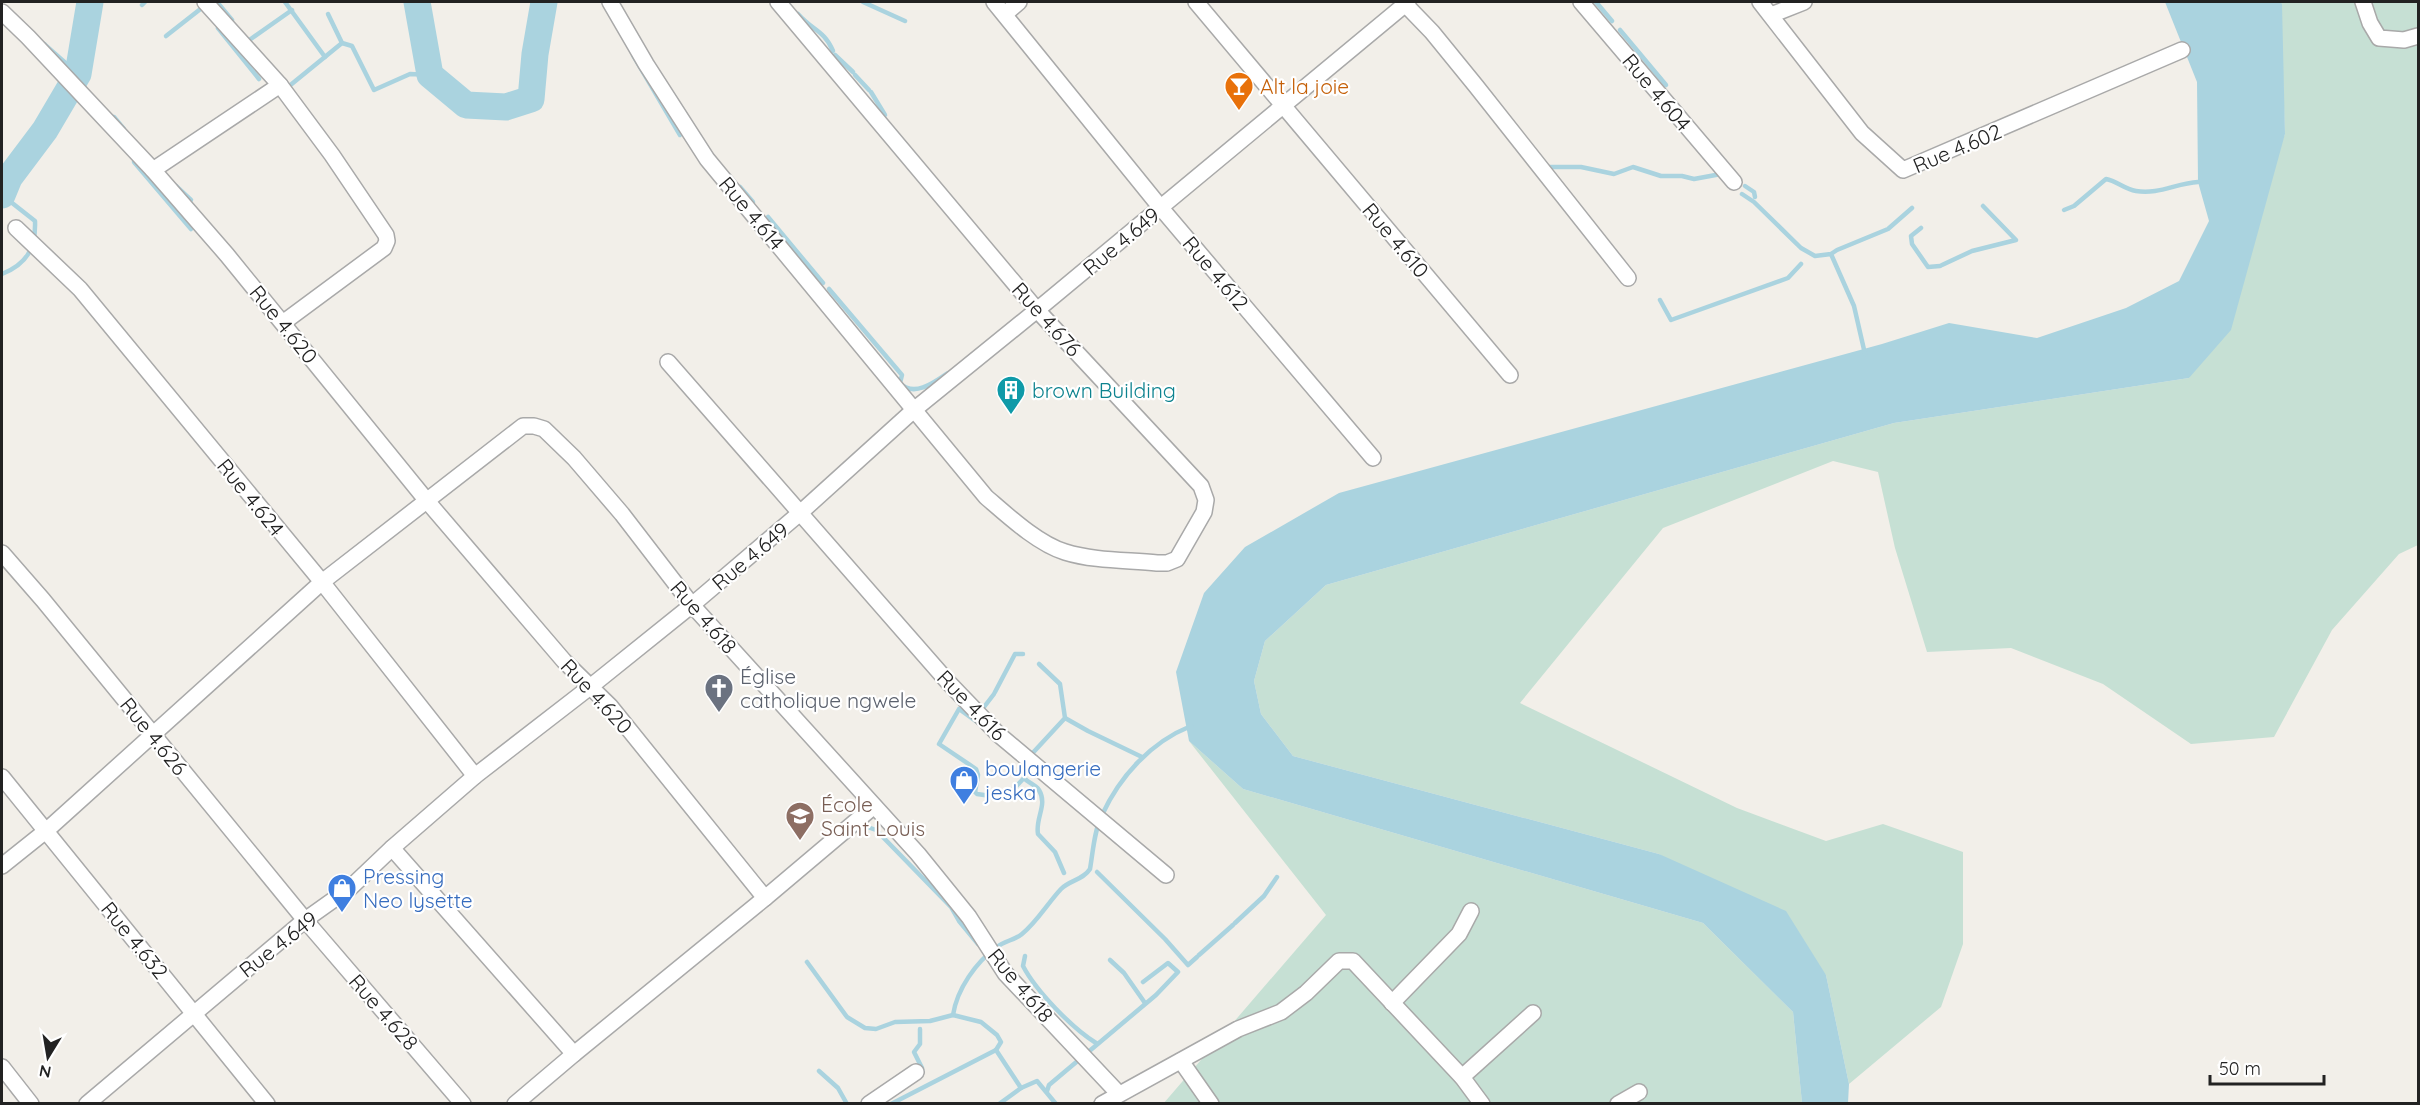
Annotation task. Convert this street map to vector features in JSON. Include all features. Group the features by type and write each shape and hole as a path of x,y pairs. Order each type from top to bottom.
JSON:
{"street":[{"path":"206,2 280,85 332,155 386,235 387,242 384,248 284,322"},
{"name":"Rue 4.614","path":"610,2 646,64 707,159 915,409"},
{"name":"Rue 4.676","path":"778,2 1037,310 1201,486 1206,500 1204,512 1177,559 1167,563 1076,555 1047,544 1005,514 986,497 915,409"},
{"name":"Rue 4.612","path":"994,2 1161,208 1373,458"},
{"path":"1005,14 1019,2"},
{"name":"Rue 4.610","path":"1196,2 1510,375"},
{"path":"1406,2 1476,86 1628,278"},
{"name":"Rue 4.649","path":"87,1104 305,920 350,888 475,776 692,605 800,513 915,409 1161,208 1406,2"},
{"name":"Rue 4.604","path":"1581,2 1734,182"},
{"name":"Rue 4.602","path":"1760,2 1862,133 1903,170 2182,50"},
{"path":"1771,15 1804,2"},
{"path":"2363,2 2370,23 2379,38 2404,40 2418,36"},
{"name":"Rue 4.620","path":"2,12 153,170 284,322 427,501 564,661 610,706 765,898"},
{"path":"153,170 280,85"},
{"name":"Rue 4.624","path":"16,228 80,289 321,582 475,776"},
{"name":"Rue 4.616","path":"668,362 948,682 998,734 1167,874"},
{"name":"Rue 4.618","path":"2,866 47,830 321,582 522,426 534,426 544,429 588,474 692,605 918,854 969,917 1005,973 1119,1094"},
{"name":"Rue 4.626","path":"2,553 153,733 305,920"},
{"name":"Rue 4.632","path":"2,777 267,1104"},
{"path":"515,1104 874,806"},
{"path":"392,848 574,1054"},
{"path":"1392,1003 1458,934 1471,911"},
{"name":"Rue 4.628","path":"305,920 464,1104"},
{"path":"1102,1104 1238,1029 1281,1012 1306,993 1339,961 1353,962 1462,1077 1482,1104"},
{"path":"1462,1077 1533,1013"},
{"path":"1180,1060 1211,1104"},
{"path":"2,1067 31,1104"},
{"path":"869,1104 915,1072"},
{"path":"1618,1104 1640,1092"}],"green space":[{"path":"2280,2 2418,2 2418,545 2399,554 2332,630 2274,737 2191,744 2103,684 2011,648 1927,652 1895,548 1878,472 1833,461 1663,528 1520,703 1737,808 1826,841 1883,824 1963,852 1963,944 1941,1007 1849,1084 1826,975 1659,854 1293,756 1261,714 1254,681 1265,641 1326,585 1894,423 2189,378 2285,134"},
{"path":"1189,741 1243,789 1703,923 1793,1012 1802,1103 1163,1104 1326,915"}],"water":[{"path":"2165,2 2280,2 2282,4 2285,134 2231,330 2189,378 1894,423 1326,585 1265,641 1254,681 1261,714 1293,756 1659,854 1786,911 1826,975 1849,1084 1848,1103 1802,1103 1793,1012 1703,923 1243,789 1189,741 1176,672 1204,593 1245,547 1339,493 1882,344 1949,323 2037,338 2126,308 2179,281 2209,221 2198,182 2197,82"}],"waterway":[{"path":"2,195 9,178 45,130 78,74 90,2"},
{"path":"142,5 145,2"},
{"path":"217,2 232,20"},
{"path":"285,2 325,57"},
{"path":"417,2 430,75 466,105 506,107 531,99 535,54 544,2"},
{"path":"863,2 905,21"},
{"path":"1596,2 1612,21"},
{"path":"166,36 203,7"},
{"path":"248,41 292,10"},
{"path":"328,14 342,43 352,46 374,90 410,74 430,75"},
{"path":"798,14 822,35 833,51"},
{"path":"218,28 259,79"},
{"path":"1620,30 1666,85"},
{"path":"288,87 342,43"},
{"path":"44,44 78,74"},
{"path":"633,55 680,135"},
{"path":"835,55 853,72"},
{"path":"855,75 869,90"},
{"path":"871,92 885,115"},
{"path":"110,117 114,117 124,129"},
{"path":"134,162 191,229"},
{"path":"1546,167 1581,167 1614,174 1633,167 1661,176 1682,176 1694,179 1721,174"},
{"path":"2064,210 2074,206 2106,179 2132,190 2144,192 2198,182"},
{"path":"176,186 191,200"},
{"path":"1745,186 1754,192 1755,197"},
{"path":"740,187 753,202"},
{"path":"1742,194 1754,202 1801,248 1815,256 1831,254 1888,229 1912,208"},
{"path":"2,195 35,221 35,231 32,247 24,260 2,274"},
{"path":"1942,265 1972,251 2016,240 1983,206"},
{"path":"768,217 823,283"},
{"path":"1921,228 1911,236 1912,244 1928,267 1940,266"},
{"path":"1831,254 1854,306 1865,354"},
{"path":"1660,300 1671,320 1788,278 1801,264"},
{"path":"829,289 902,375 900,383 906,387 918,389 948,373"},
{"path":"995,692 1015,654 1023,654"},
{"path":"1029,757 1065,718 1060,684 1039,664"},
{"path":"984,707 994,694"},
{"path":"977,722 959,709 939,744 976,769 978,775 975,792 977,794 1005,798 1024,778 1039,790 1042,806 1038,834 1055,852 1064,873"},
{"path":"1065,718 1142,757"},
{"path":"953,1015 963,986 982,960 1000,945 1022,934 1061,889 1084,876 1090,869 1099,821 1109,801 1128,774 1138,762 1163,741 1191,726"},
{"path":"859,824 876,830 951,907 978,944"},
{"path":"1097,872 1188,965 1197,957"},
{"path":"1235,923 1264,896 1277,877"},
{"path":"1199,955 1233,925"},
{"path":"1025,956 1023,966 1045,997 1066,1019 1096,1043"},
{"path":"1110,960 1124,973 1145,1003"},
{"path":"807,962 847,1017 865,1028 876,1029 895,1022 930,1021 953,1015 981,1022 997,1035 1001,1042 996,1050 891,1104"},
{"path":"1047,1091 1049,1085 1156,995 1178,972 1168,963 1143,982"},
{"path":"920,1029 920,1044 914,1052 922,1073"},
{"path":"996,1050 1021,1088"},
{"path":"819,1071 838,1088 847,1104"},
{"path":"999,1104 1021,1088 1037,1081 1056,1104"}],"place":[{"name":"Alt la joie","path":"1239,112"},
{"name":"brown Building","path":"1011,416"},
{"name":"Église catholique ngwele","path":"719,714"},
{"name":"boulangerie jeska","path":"964,806"},
{"name":"École Saint Louis","path":"800,842"},
{"name":"Pressing Neo lysette","path":"342,914"}]}
